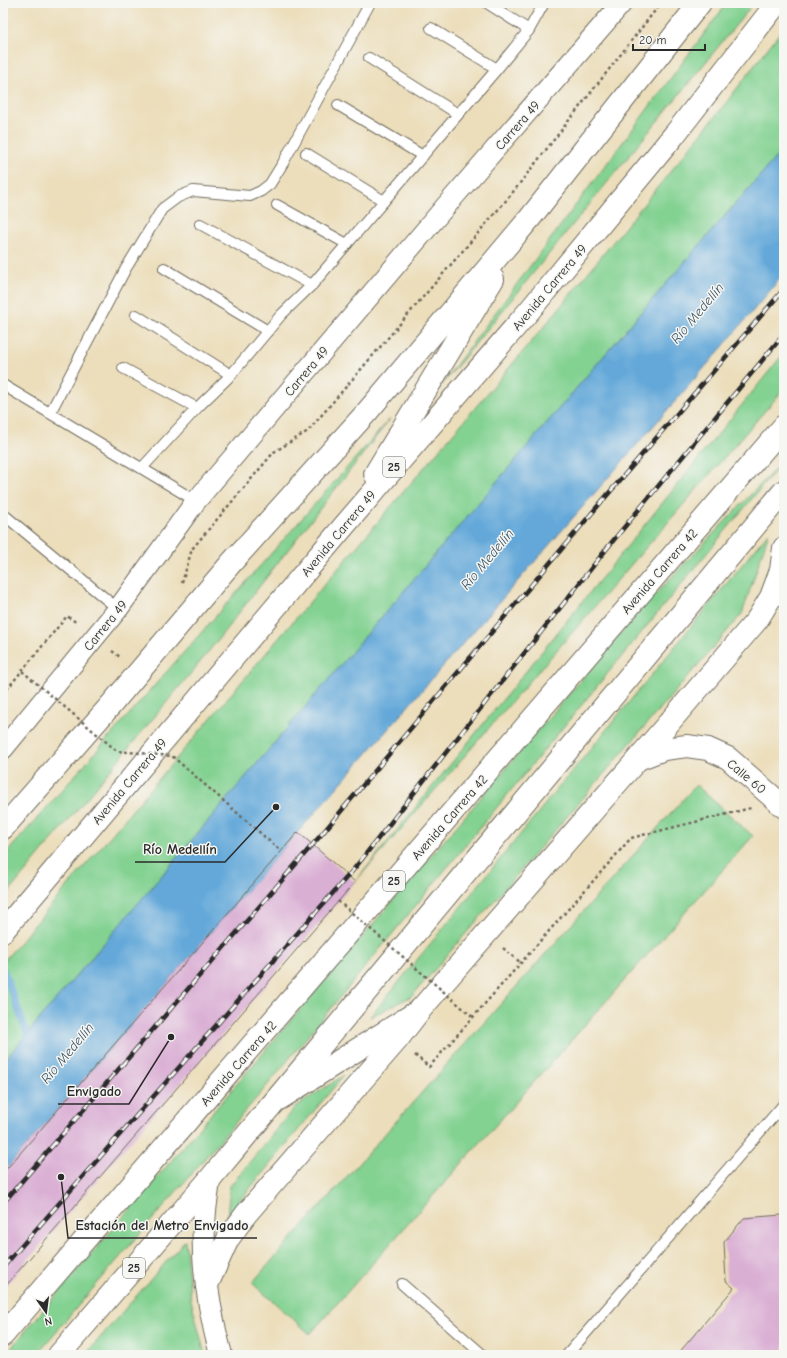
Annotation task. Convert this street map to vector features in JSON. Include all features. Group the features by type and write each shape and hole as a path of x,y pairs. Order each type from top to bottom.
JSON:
{"main road":[{"path":"3,828 110,706 232,562 367,412 530,218 700,3"},
{"name":"Avenida Carrera 49","path":"4,929 344,526 529,311 675,134 777,3"},
{"path":"344,526 530,218"},
{"name":"Avenida Carrera 42","path":"3,1335 784,426"},
{"name":"25","path":"58,1355 275,1102 784,491"},
{"path":"207,1285 228,1239 246,1214 756,620 771,597 781,570 784,548"},
{"name":"Calle 60","path":"637,760 664,749 687,746 708,749 728,758 781,805"},
{"path":"275,1102 420,1010"},
{"path":"209,1180 204,1243 212,1323 221,1355"}],"street":[{"name":"Carrera 49","path":"3,749 118,609 196,501 445,207 622,3"}],"lane":[{"path":"50,413 125,270 162,209 178,197 193,191 250,196 261,191 270,184 287,156 370,3"},
{"path":"487,3 528,30"},
{"path":"142,468 197,408 231,375 281,315 312,285 497,69 528,30 544,3"},
{"path":"431,28 497,69"},
{"path":"369,58 458,114"},
{"path":"338,105 423,156"},
{"path":"306,153 384,201"},
{"path":"277,205 347,244"},
{"path":"200,224 312,285"},
{"path":"164,268 268,331"},
{"path":"136,314 231,375"},
{"path":"123,368 197,408"},
{"path":"3,385 196,501"},
{"path":"3,514 118,609"},
{"path":"567,1355 784,1104"},
{"path":"402,1284 483,1355"}],"path":[{"path":"180,588 192,550 274,452 308,431 509,197 661,3"},
{"path":"3,694 67,616"},
{"path":"120,657 125,651"},
{"path":"22,671 117,751 172,756 281,851"},
{"path":"68,716 74,710"},
{"path":"429,1067 631,838 781,805"},
{"path":"338,901 473,1017"}],"green space":[{"path":"727,3 754,3 436,392"},
{"path":"784,27 784,148 637,317 3,1062 3,962 543,328 722,108"},
{"path":"784,353 784,389 355,882"},
{"path":"390,419 206,655 7,894 3,890 3,857"},
{"path":"784,460 260,1094 36,1355 5,1355 645,605"},
{"path":"769,532 742,614 412,996 370,1017"},
{"path":"696,785 753,836 310,1334 252,1283"},
{"path":"344,1075 227,1216 230,1186 294,1108"},
{"path":"185,1240 191,1300 205,1355 85,1355"}],"water":[{"path":"784,148 784,274 720,350 298,832 3,1173 3,1062 637,317"}],"building":[{"path":"298,832 355,882 3,1289 3,1173"},
{"path":"782,1215 784,1217 784,1355 677,1355 734,1288 726,1281 724,1242 744,1218"}],"waterway":[{"path":"3,969 30,1041"}],"railway":[{"path":"3,1203 321,835 597,507 784,289"},
{"path":"3,1267 354,869 612,542 784,334"}],"place":[{"name":"Río Medellín","path":"276,807"},
{"name":"Envigado","path":"171,1037"},
{"name":"Estación del Metro Envigado","path":"61,1177"}]}
